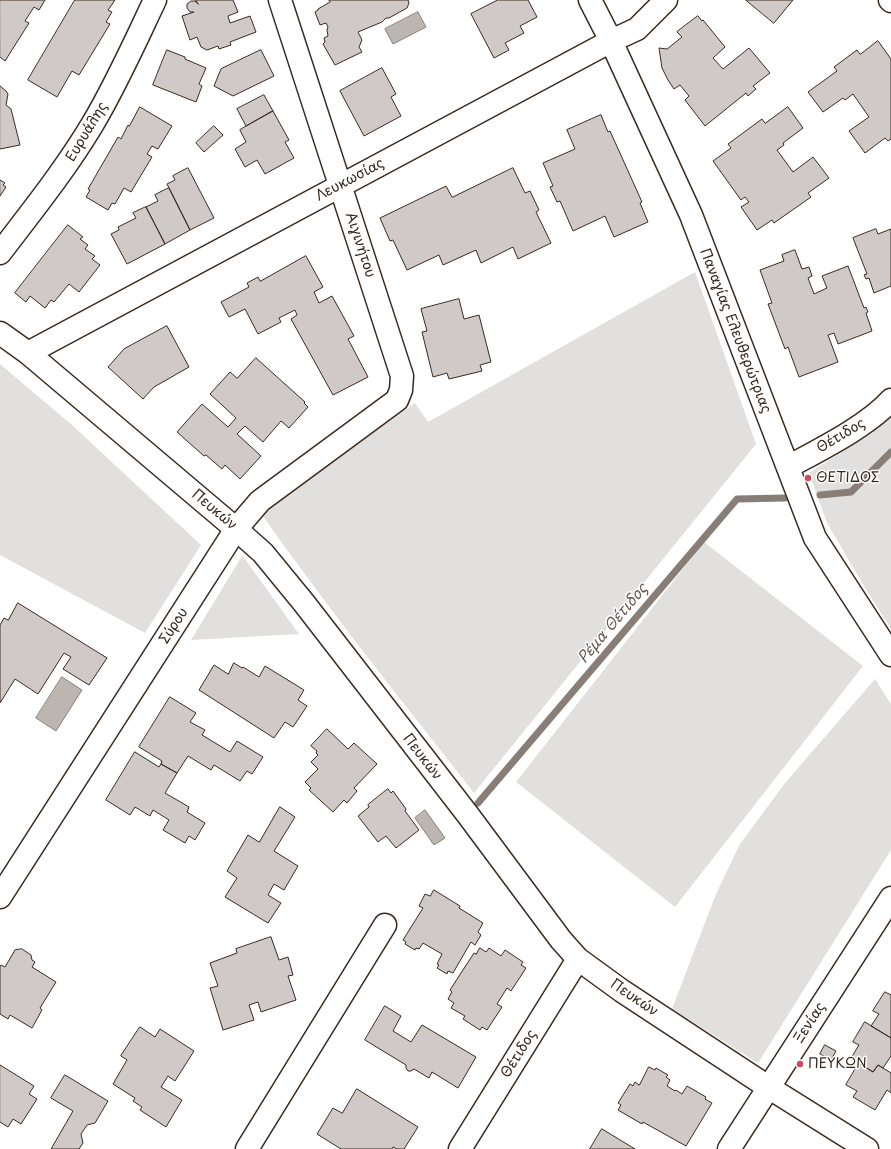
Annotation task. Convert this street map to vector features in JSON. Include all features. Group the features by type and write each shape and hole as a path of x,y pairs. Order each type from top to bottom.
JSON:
{"street":[{"name":"Ευρυάλης","path":"0,254 65,167 92,125 115,85 154,0"},
{"name":"Αιγινήτου","path":"280,0 402,376 401,390 397,400"},
{"name":"Παναγίας Ελευθερώτριας","path":"590,0 611,41 691,215 815,538 891,655"},
{"name":"Λευκωσίας","path":"28,353 340,185 611,41 637,29 666,0"},
{"name":"Πευκών","path":"0,334 28,353 263,553 304,603 463,809 561,940 578,959 622,991 768,1087 867,1149"},
{"name":"Σύρου","path":"0,897 236,529 260,501 397,400"},
{"name":"Θέτιδος","path":"788,467 828,446 870,419 891,400"},
{"name":"Ξενίας","path":"729,1149 891,898"},
{"path":"247,1149 385,926"},
{"name":"Θέτιδος","path":"460,1149 578,959"}],"shaded area":[{"path":"418,12 426,27 393,44 385,29"},
{"path":"695,272 756,444 474,793 393,690 262,515 300,485 415,403 428,422"},
{"path":"0,364 72,425 201,545 145,633 0,555"},
{"path":"891,412 891,629 827,523 809,473 872,433"},
{"path":"704,542 863,666 675,907 516,782"},
{"path":"242,556 299,634 191,640"},
{"path":"62,677 82,690 56,731 36,718"},
{"path":"875,679 891,704 891,850 758,1063 672,1009 716,894 740,844 785,783"},
{"path":"425,810 445,838 434,845 415,818"}],"building":[{"path":"0,0 45,0 39,10 34,7 25,21 29,23 5,61 0,57"},
{"path":"75,0 115,0 108,10 112,12 106,22 110,24 79,75 72,71 57,97 28,80"},
{"path":"196,0 233,0 238,12 228,16 230,23 250,16 256,32 230,42 231,45 219,49 218,46 207,50 201,47 197,37 190,40 182,16 194,12 190,12 187,8 187,4 191,1 195,1 198,4"},
{"path":"329,0 408,0 409,3 407,8 389,18 386,18 382,22 358,32 362,40 359,47 362,52 335,65 323,44 325,42 324,38 328,36 328,27 326,23 320,25 315,12 330,2"},
{"path":"498,0 528,0 537,17 520,26 524,33 505,43 509,50 494,58 471,14"},
{"path":"746,0 793,0 774,23"},
{"path":"698,16 725,47 713,58 723,69 749,48 770,73 753,86 756,89 748,96 746,93 705,126 685,100 689,96 680,85 674,89 668,80 662,68 659,48 667,49 682,37 677,32"},
{"path":"878,41 891,59 891,139 888,141 885,138 865,153 849,131 869,117 853,94 845,100 843,98 823,112 808,92 837,71 834,67 857,50 860,54"},
{"path":"167,50 206,68 199,84 202,86 196,102 153,85"},
{"path":"261,50 274,76 233,96 214,86 221,69"},
{"path":"382,68 396,94 391,97 401,116 364,136 340,91"},
{"path":"0,86 8,94 6,105 11,109 20,145 0,149"},
{"path":"264,95 273,111 246,126 237,109"},
{"path":"140,107 172,126 158,149 152,146 147,154 152,157 131,192 124,188 115,204 112,203 108,210 86,197 90,190 88,189 118,137 121,139"},
{"path":"788,107 803,128 783,143 784,145 777,150 793,172 813,157 829,178 808,193 811,197 774,223 772,220 757,230 741,207 749,202 745,197 741,200 713,161 731,148 728,144 762,119 765,123"},
{"path":"273,111 289,140 285,142 294,158 265,174 257,160 245,167 235,149 246,142 240,130"},
{"path":"601,115 608,132 610,131 642,202 640,203 648,222 614,237 605,216 573,231 560,201 557,202 550,187 553,186 543,163 575,149 567,130"},
{"path":"214,126 223,135 204,152 196,143"},
{"path":"188,168 214,218 190,230 167,184 175,180 173,176"},
{"path":"513,168 525,193 530,191 539,210 536,212 551,243 518,259 513,247 481,263 476,250 443,265 439,255 407,270 393,240 390,241 380,218 446,186 452,197"},
{"path":"0,180 5,183 3,185 6,187 0,196"},
{"path":"169,188 190,230 165,244 146,207 158,201 155,195"},
{"path":"146,207 165,244 127,264 111,234 119,230 118,227 136,218 133,213"},
{"path":"68,225 83,237 80,239 88,245 85,249 95,256 92,259 100,265 79,292 69,284 54,302 51,300 45,308 30,296 26,302 15,293"},
{"path":"876,229 878,234 891,229 891,286 874,293 869,278 866,279 864,275 867,274 853,238"},
{"path":"795,250 802,269 809,267 812,276 808,278 814,294 827,288 822,276 848,266 864,308 866,307 868,312 866,313 872,331 838,344 834,333 828,335 838,362 799,377 788,347 785,349 768,304 772,303 760,270 784,261 782,255"},
{"path":"306,256 323,287 314,292 319,303 332,296 354,336 348,339 368,377 333,395 291,319 297,315 295,310 279,318 281,322 258,334 245,309 229,317 221,302 249,287 247,283 258,277 260,281"},
{"path":"459,299 464,319 479,315 491,362 480,365 482,371 449,379 447,373 433,377 422,332 427,331 421,309"},
{"path":"167,326 189,367 154,387 143,399 108,367 124,349"},
{"path":"256,358 305,402 304,403 308,407 289,428 281,421 263,442 245,426 237,434 261,456 240,479 225,465 222,469 206,455 204,456 177,432 202,404 228,427 236,418 210,394 230,372 237,378"},
{"path":"18,603 107,658 89,685 63,669 71,657 64,653 38,694 15,679 0,703 0,625 4,618 8,620"},
{"path":"234,663 259,677 265,666 304,690 298,700 307,706 293,727 285,722 274,738 199,690 214,665 228,674"},
{"path":"170,697 196,713 190,722 205,730 202,735 230,752 237,741 263,757 252,774 247,771 240,781 214,765 211,770 188,756 177,773 161,764 162,761 139,747"},
{"path":"327,729 348,749 354,743 377,764 354,788 357,791 347,803 344,800 333,812 309,790 311,788 305,782 318,769 311,762 318,755 316,753 317,751 311,746"},
{"path":"135,752 159,767 161,764 177,773 165,793 189,807 187,812 205,823 195,840 189,836 185,843 163,830 169,820 153,810 150,816 135,807 130,815 106,800"},
{"path":"388,789 391,793 393,791 419,830 396,848 386,836 378,842 358,816 369,807 368,805"},
{"path":"280,807 295,817 274,851 298,866 284,890 274,884 268,895 281,903 268,923 225,897 237,878 227,871 248,835 259,842"},
{"path":"434,890 460,906 459,908 483,923 478,932 481,935 475,945 471,942 453,973 448,971 447,974 437,968 439,965 437,964 442,954 423,943 419,949 416,948 415,950 405,944 406,942 403,940 423,908 419,906 425,894 430,896"},
{"path":"271,937 279,960 288,957 293,975 288,976 296,1000 261,1012 258,1002 249,1005 254,1020 223,1030 210,988 218,986 210,963 237,953 236,949"},
{"path":"480,948 486,952 489,948 501,956 505,950 523,962 521,965 526,968 511,991 507,988 497,1004 502,1007 487,1030 482,1027 480,1030 463,1019 465,1016 451,1008 454,1003 448,999 452,992 450,990 474,953 476,954"},
{"path":"22,949 31,955 32,960 35,962 32,967 56,982 40,1008 42,1010 32,1028 10,1015 8,1019 0,1014 0,966 5,967 15,950"},
{"path":"885,992 891,995 891,1038 871,1026 879,1014 873,1011"},
{"path":"385,1006 401,1016 393,1031 411,1042 422,1025 476,1057 458,1088 432,1072 429,1078 414,1069 408,1071 406,1065 365,1040"},
{"path":"865,1022 891,1038 891,1056 883,1068 878,1065 873,1072 851,1058 859,1045 853,1042"},
{"path":"140,1027 155,1037 160,1029 194,1051 175,1081 168,1076 161,1087 182,1100 166,1127 140,1110 142,1107 133,1101 135,1098 113,1084 127,1060 121,1056"},
{"path":"825,1045 836,1051 831,1060 820,1054"},
{"path":"859,1063 873,1072 878,1065 891,1073 891,1093 887,1090 875,1110 853,1097 857,1091 846,1085"},
{"path":"0,1065 34,1086 29,1094 37,1099 21,1124 13,1119 8,1127 0,1122"},
{"path":"649,1067 655,1070 656,1068 668,1075 666,1077 670,1080 667,1086 675,1091 676,1090 682,1094 687,1086 706,1097 705,1099 712,1103 686,1146 618,1110 621,1105 618,1103 630,1084 633,1086 635,1082 639,1085"},
{"path":"65,1075 108,1101 95,1123 87,1125 81,1134 83,1143 79,1149 51,1149 73,1111 51,1098"},
{"path":"357,1089 418,1127 404,1149 397,1149 393,1147 392,1149 341,1149 317,1134 333,1108 342,1113"},
{"path":"602,1129 635,1149 590,1149"}],"waterway":[{"name":"Ρέμα Θέτιδος","path":"820,495 851,492 891,452"},
{"name":"Ρέμα Θέτιδος","path":"478,803 737,499 785,498"}],"place":[{"name":"ΘΕΤΙΔΟΣ","path":"808,478"},
{"name":"ΠΕΥΚΩΝ","path":"800,1064"}]}
